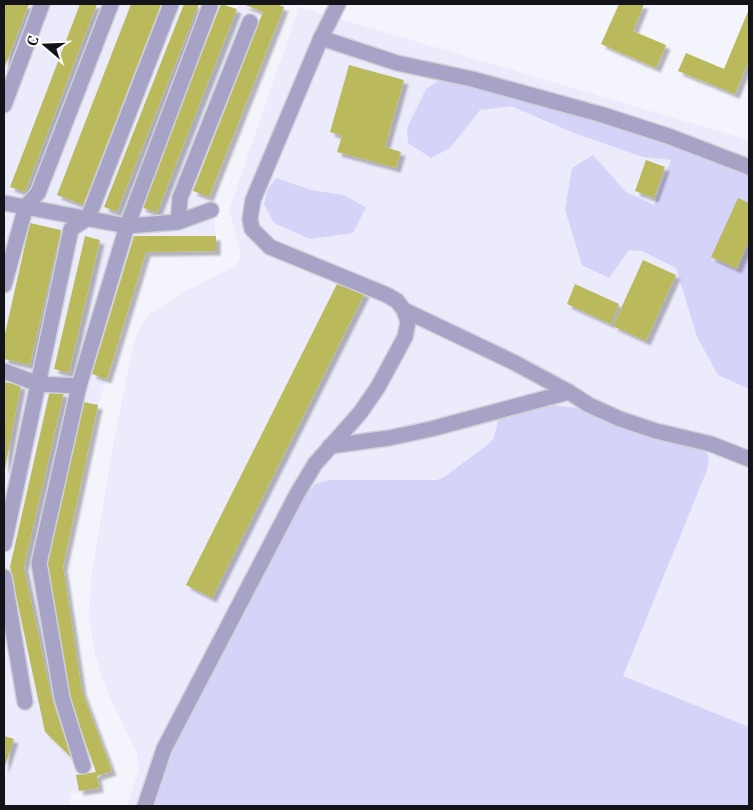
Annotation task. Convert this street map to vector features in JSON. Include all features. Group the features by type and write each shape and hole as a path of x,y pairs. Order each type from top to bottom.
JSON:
{"lane":[{"path":"4,105 42,4"},
{"path":"4,285 26,206 38,193 111,4"},
{"path":"4,544 72,229 88,218 171,4"},
{"path":"145,806 164,749 297,494 315,464 360,413 382,380 405,336 408,322 404,310 397,301 387,294 270,247 252,229 250,218 253,200 321,38 338,4"},
{"path":"83,766 62,698 39,563 79,386 127,226 210,6"},
{"path":"178,222 180,198 250,22"},
{"path":"321,38 397,63 472,79 603,115 668,136 749,167"},
{"path":"4,203 127,226 178,222 211,210"},
{"path":"404,310 512,362 569,392 588,405 620,419 711,444 749,459"},
{"path":"4,371 38,384 79,386"},
{"path":"330,446 388,438 431,429 569,392"},
{"path":"4,577 25,702"}],"shaded area":[{"path":"4,4 223,4 237,9 238,4 276,4 284,7 209,197 216,236 216,251 146,252 98,405 63,566 99,788 70,794 69,806 4,806"},
{"path":"299,7 749,140 749,806 127,806 139,768 137,753 109,696 95,656 89,615 92,572 113,446 134,342 141,326 150,314 186,291 233,267 239,261 241,254 229,210"},
{"path":"454,71 749,168 749,389 718,375 697,337 676,268 642,251 629,250 609,278 582,265 565,210 572,168 593,155 626,192 654,205 671,160 643,157 574,133 511,106 480,110 450,148 431,158 408,143 407,128 426,89"},
{"path":"276,178 311,190 343,195 366,207 353,233 310,239 274,223 264,204 268,189"},
{"path":"552,405 578,408 600,420 699,447 707,454 709,459 707,470 623,676 749,727 749,806 149,806 163,764 307,493 316,484 329,480 437,480 444,477 490,443 494,437 499,418 532,408"}],"building":[{"path":"4,4 29,4 4,69"},
{"path":"80,4 97,4 25,192 10,187"},
{"path":"131,4 161,4 83,205 57,195"},
{"path":"184,4 199,4 117,212 104,207"},
{"path":"221,4 237,9 157,213 141,207"},
{"path":"243,4 276,4 284,7 209,197 193,191 263,12"},
{"path":"619,4 644,4 633,31 666,45 656,68 601,44"},
{"path":"749,9 749,60 735,94 678,71 686,53 724,69"},
{"path":"349,65 404,80 385,147 401,152 396,168 337,152 342,136 330,132"},
{"path":"646,160 665,167 654,198 635,191"},
{"path":"738,198 749,203 749,241 737,269 711,257"},
{"path":"30,223 61,230 30,365 4,359 4,338"},
{"path":"85,236 100,240 69,373 54,369"},
{"path":"134,236 216,236 216,251 146,252 107,379 92,374"},
{"path":"643,260 676,275 646,341 613,326"},
{"path":"339,280 365,293 212,598 186,585"},
{"path":"575,284 619,304 611,324 567,304"},
{"path":"4,382 21,385 5,469 4,469"},
{"path":"50,390 64,393 24,567 52,699 71,757 45,732 10,567"},
{"path":"84,402 98,405 63,566 82,691 112,771 97,776 99,788 79,791 76,775 96,772 68,695 47,566"},
{"path":"4,736 14,739 4,769"}]}
